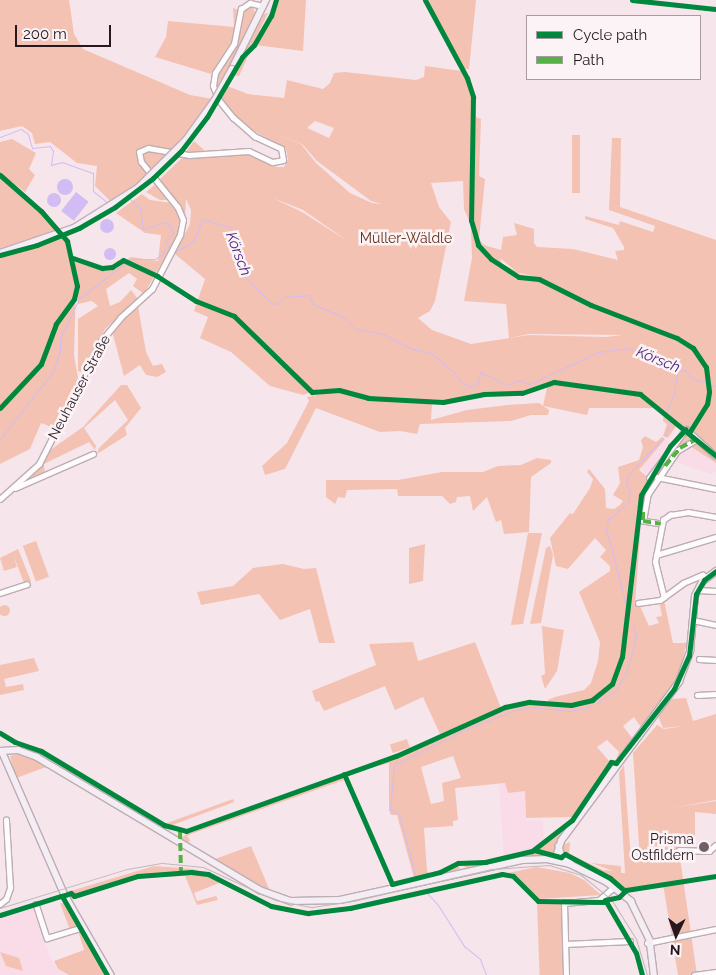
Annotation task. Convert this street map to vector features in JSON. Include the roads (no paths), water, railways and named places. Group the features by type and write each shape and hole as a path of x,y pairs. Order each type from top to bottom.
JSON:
{"main road":[{"path":"0,253 74,228 139,187 190,136 232,69 266,0"},
{"path":"554,860 559,843 621,756 671,694 689,658 698,590 707,577 716,571"},
{"path":"110,975 82,927 7,768 1,749 18,750 37,757 260,890 291,901 340,900 495,865 529,860 554,860 574,865"},
{"path":"0,762 7,768"},
{"path":"559,843 561,854 574,865 615,888 636,916 649,942 654,975"}],"street":[{"name":"Neuhauser Straße","path":"0,499 39,464 106,333 152,289 182,230 182,216 141,162 139,155 142,150 180,155 249,151 276,163 285,156 281,149 255,137 238,122 219,101 212,86 215,73 234,44 241,9 250,3 262,6"},
{"path":"649,478 686,429 695,440 716,456"},
{"path":"661,524 643,520 646,499 657,477 679,449 695,440"},
{"path":"14,488 66,468 93,454"},
{"path":"657,477 716,490"},
{"path":"664,598 656,556 661,524 667,516 685,512 716,516"},
{"path":"656,556 716,537"},
{"path":"638,603 664,598 683,583 702,574 707,577"},
{"path":"0,593 28,584"},
{"path":"698,590 716,591"},
{"path":"693,620 716,625"},
{"path":"699,659 716,660"},
{"path":"697,696 716,694"},
{"path":"0,904 6,899 10,888 6,820"},
{"path":"679,850 709,851 716,845"},
{"path":"566,975 565,902 599,900 615,888"},
{"path":"36,904 47,938 82,927"},
{"path":"649,942 716,929"},
{"path":"565,944 630,941"},
{"path":"694,975 716,972"}],"waterway":[{"name":"Körsch","path":"0,137 21,129 28,134 32,148 50,146 53,151 51,165 62,162 93,173 93,191 108,203"},
{"name":"Körsch","path":"128,197 140,208 143,229 165,222 171,227 173,234 165,242 171,250"},
{"name":"Körsch","path":"175,252 194,241 202,219 230,227 243,259 245,278 272,303 277,304 283,297 309,295 313,304 344,317 356,329 383,334 413,349 431,353 455,373 461,383 471,386 477,385 481,372 507,385 519,380 529,384 599,352 626,348 653,354 677,371 685,370 691,378 716,386"},
{"path":"0,439 52,373 60,352 60,338 79,299 125,263 133,259 155,259 162,255 165,247"},
{"path":"666,412 674,394 677,372"},
{"path":"665,436 671,421 666,415"},
{"path":"628,502 630,492 626,482 630,473 663,438"},
{"path":"625,505 608,520 606,528 628,613"},
{"path":"597,703 615,691 626,673 636,637 633,626"},
{"path":"416,877 399,814 390,810 394,765 464,730 515,710 528,707 570,711 591,706"},
{"path":"425,891 438,905 464,946 480,959 486,975"}],"tram line":[{"path":"0,908 127,869 162,863 203,867 275,900 312,907 353,901 492,869 549,865 581,875 611,899 636,939 647,975"}],"place":[{"name":"Prisma Ostfildern","path":"704,847"}],"park label":[{"name":"Müller-Wäldle","path":"406,238"}]}
